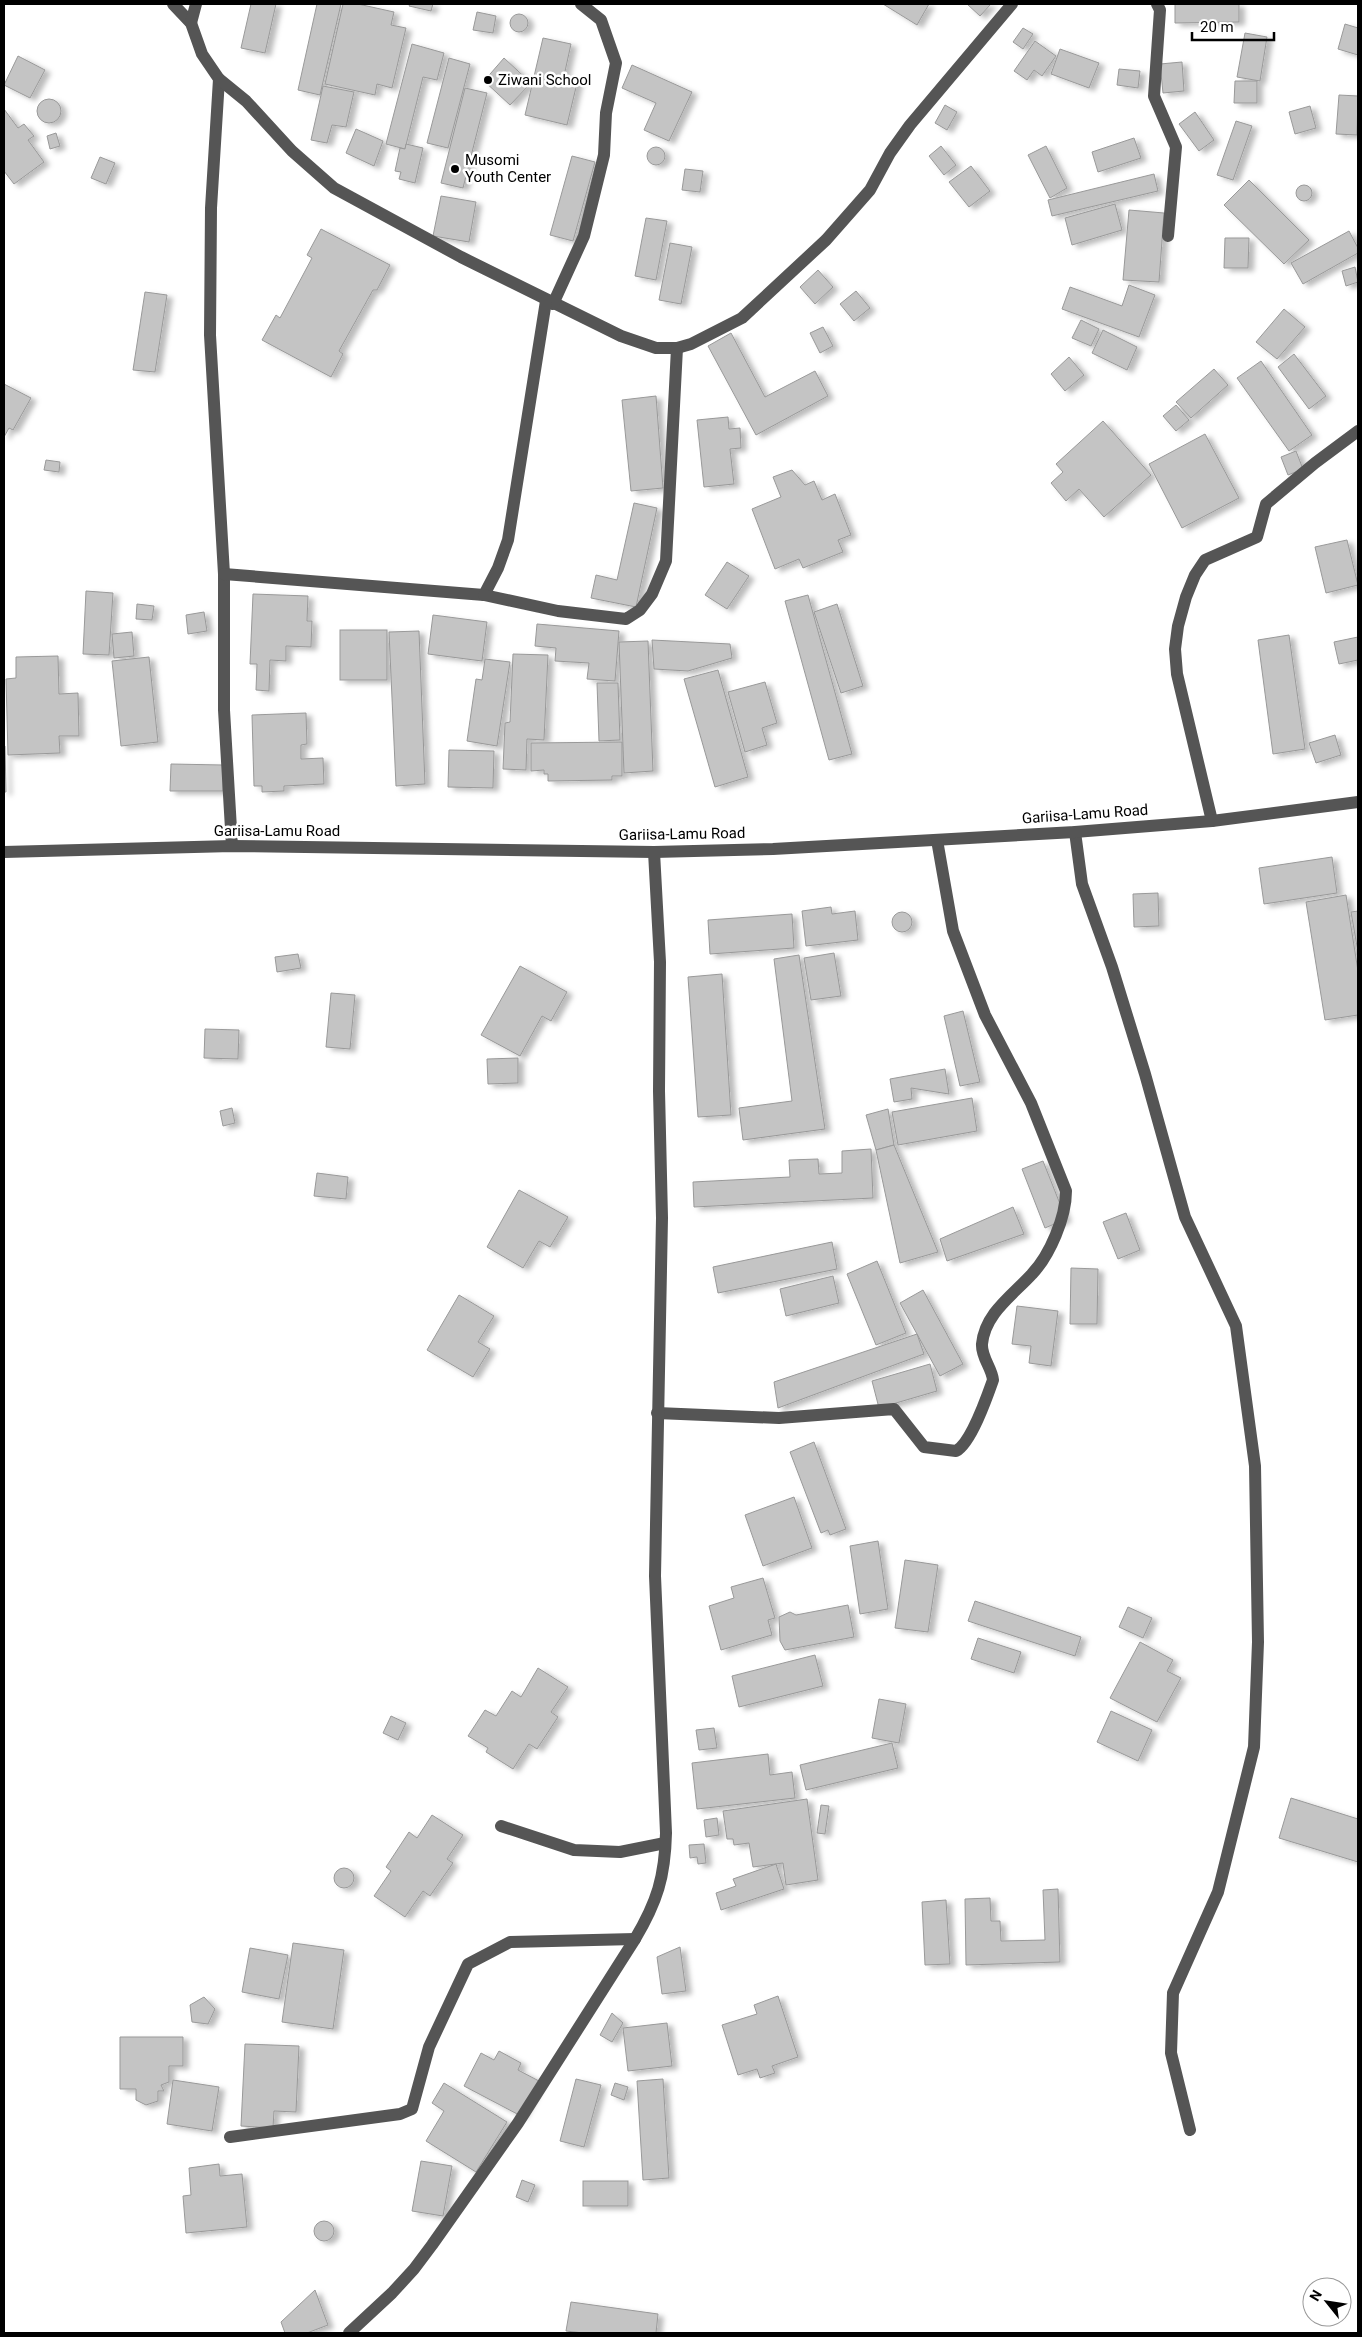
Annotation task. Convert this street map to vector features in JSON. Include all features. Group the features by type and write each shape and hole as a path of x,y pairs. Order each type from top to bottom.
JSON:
{"street":[{"path":"174,4 191,23 202,54 219,79 246,101 292,151 334,188 550,303 621,336 656,348 677,348 691,344 742,318 826,240 870,190 890,153 910,125 1012,4"},
{"path":"191,23 196,4"},
{"path":"484,595 498,568 508,540 550,303 584,236 604,155 606,113 616,63 600,20 581,4"},
{"path":"1157,4 1160,10 1154,96 1176,147 1168,236"},
{"path":"219,79 211,208 210,336 224,574 224,710 232,846"},
{"path":"224,574 484,595 558,611 626,619 640,610 652,594 666,561 677,348"},
{"path":"1212,821 1176,674 1178,626 1186,596 1195,574 1205,560 1257,538 1266,504 1358,431"},
{"name":"Gariisa-Lamu Road","path":"4,852 232,846 654,852 773,849 1075,832 1212,821 1358,802"},
{"path":"1075,832 1082,884 1112,967 1145,1074 1185,1217 1236,1326 1255,1466 1258,1642 1254,1747 1218,1892 1173,1993 1171,2053 1190,2130"},
{"path":"656,1413 778,1418 894,1409 924,1447 956,1451 963,1445 979,1416 994,1380 982,1351 983,1339 995,1311 1032,1275 1044,1259 1063,1218 1066,1205 1066,1191 1031,1103 985,1015 953,931 937,840"},
{"path":"349,2333 392,2293 426,2253 523,2116 635,1939 649,1915 661,1884 666,1843 655,1576 656,1413 662,1218 659,1090 660,962 654,852"},
{"path":"501,1826 574,1850 620,1852 666,1843"},
{"path":"230,2137 400,2114 412,2109 429,2047 468,1964 510,1942 635,1939"}],"building":[{"path":"251,4 276,4 265,53 241,48"},
{"path":"317,4 341,4 320,95 298,90"},
{"path":"343,4 358,4 394,12 391,25 406,28 392,88 377,84 375,95 325,84"},
{"path":"410,4 433,4 431,11 409,6"},
{"path":"883,4 929,4 917,25"},
{"path":"967,4 991,4 980,16"},
{"path":"1175,4 1239,4 1239,22 1175,23"},
{"path":"477,12 496,16 493,33 473,30"},
{"path":"519,14 525,17 528,23 525,29 519,32 513,29 510,23 513,17"},
{"path":"1345,24 1358,28 1358,55 1338,49"},
{"path":"1023,28 1033,34 1023,49 1013,42"},
{"path":"1245,33 1267,37 1260,81 1237,77"},
{"path":"543,38 571,44 564,76 578,79 567,125 525,115"},
{"path":"1035,41 1056,56 1042,76 1034,70 1027,80 1014,71"},
{"path":"412,44 444,53 437,80 423,77 405,149 386,144"},
{"path":"1060,49 1099,63 1089,88 1051,74"},
{"path":"18,56 45,70 30,98 4,85"},
{"path":"449,58 470,64 448,148 427,143"},
{"path":"504,58 531,83 510,105 484,81"},
{"path":"1182,62 1184,91 1163,93 1160,64"},
{"path":"632,65 692,92 669,141 644,130 656,103 622,88"},
{"path":"1119,69 1140,71 1138,88 1117,85"},
{"path":"1235,81 1257,81 1257,103 1234,103"},
{"path":"323,86 354,92 346,127 332,125 327,143 311,140"},
{"path":"465,88 487,93 463,188 441,183"},
{"path":"1339,95 1358,96 1357,135 1336,134"},
{"path":"49,99 54,100 60,106 60,116 54,122 49,123 44,122 38,116 37,111 38,106 44,100"},
{"path":"945,105 957,112 947,130 935,123"},
{"path":"1310,106 1316,128 1295,134 1289,112"},
{"path":"4,109 18,128 24,124 34,136 28,140 44,162 14,184 4,171"},
{"path":"1195,112 1214,140 1199,151 1179,124"},
{"path":"1236,121 1252,126 1233,180 1217,175"},
{"path":"356,129 383,141 374,166 346,153"},
{"path":"56,133 60,146 50,149 47,136"},
{"path":"1134,138 1141,158 1098,172 1092,152"},
{"path":"406,144 423,148 415,183 399,179 401,172 395,171 400,148 405,149"},
{"path":"941,146 956,165 944,175 929,156"},
{"path":"1046,146 1067,188 1050,198 1028,155"},
{"path":"656,147 662,150 665,156 662,162 656,165 650,162 647,156 650,150"},
{"path":"572,156 595,162 573,241 550,235"},
{"path":"100,157 115,163 106,184 91,178"},
{"path":"971,166 990,191 969,207 949,182"},
{"path":"685,169 703,171 700,192 682,190"},
{"path":"1154,174 1158,191 1052,216 1048,200"},
{"path":"1249,180 1309,240 1284,264 1224,205"},
{"path":"1304,185 1310,187 1312,193 1310,199 1304,201 1298,199 1296,193 1298,187"},
{"path":"441,196 476,202 469,242 433,236"},
{"path":"1115,204 1122,230 1072,245 1065,218"},
{"path":"1129,210 1164,213 1159,282 1123,280"},
{"path":"646,218 667,221 656,280 635,276"},
{"path":"321,229 390,265 377,290 373,290 339,351 343,354 331,377 262,340 276,315 280,318 312,258 307,255"},
{"path":"1349,231 1358,248 1358,253 1303,284 1291,263"},
{"path":"1225,238 1249,238 1248,268 1224,268"},
{"path":"670,243 692,247 681,304 659,300"},
{"path":"1355,267 1358,282 1346,286 1342,271"},
{"path":"818,270 833,287 815,304 800,287"},
{"path":"1129,285 1155,295 1139,337 1062,309 1070,287 1122,306"},
{"path":"856,291 870,308 854,321 840,304"},
{"path":"145,292 167,295 155,372 133,370"},
{"path":"1284,309 1305,327 1277,359 1256,342"},
{"path":"1081,320 1099,329 1091,346 1072,338"},
{"path":"823,327 833,346 820,353 810,333"},
{"path":"1103,330 1137,347 1127,370 1092,353"},
{"path":"731,333 765,397 815,371 828,396 756,435 708,346"},
{"path":"1294,354 1326,396 1309,409 1278,367"},
{"path":"1069,357 1084,375 1065,391 1051,374"},
{"path":"1261,361 1312,435 1289,451 1237,378"},
{"path":"1214,369 1228,385 1191,418 1176,402"},
{"path":"4,384 31,398 13,430 9,428 4,437"},
{"path":"656,396 663,488 631,491 622,400"},
{"path":"1176,405 1189,420 1176,431 1163,416"},
{"path":"728,417 729,429 740,428 741,448 730,449 734,484 704,487 697,420"},
{"path":"1103,421 1151,475 1104,517 1079,489 1066,501 1051,483 1063,472 1056,464"},
{"path":"1205,434 1239,498 1182,528 1149,464"},
{"path":"1296,451 1303,469 1288,475 1281,457"},
{"path":"46,460 60,462 59,472 44,470"},
{"path":"792,470 805,485 814,481 822,500 835,494 851,535 838,540 843,552 803,568 799,559 775,569 752,509 781,497 773,477"},
{"path":"634,503 657,508 636,607 591,598 596,575 617,580"},
{"path":"1347,540 1358,585 1326,593 1315,547"},
{"path":"727,562 749,576 727,609 705,595"},
{"path":"86,591 113,593 109,655 83,654"},
{"path":"253,594 308,596 307,621 312,621 311,647 286,646 286,661 270,660 269,691 256,690 257,664 250,664"},
{"path":"808,595 852,754 829,760 785,601"},
{"path":"137,604 154,606 152,620 136,619"},
{"path":"837,604 863,686 841,693 814,612"},
{"path":"204,612 207,631 188,634 186,615"},
{"path":"433,615 487,622 482,661 428,654"},
{"path":"537,624 619,631 615,681 587,679 589,663 555,661 556,648 535,646"},
{"path":"340,630 387,630 387,680 340,680"},
{"path":"419,631 425,784 396,786 389,632"},
{"path":"132,632 134,656 114,658 112,634"},
{"path":"1289,635 1305,749 1273,754 1258,640"},
{"path":"1358,637 1358,660 1339,664 1334,642"},
{"path":"652,640 730,644 732,658 688,671 654,669"},
{"path":"648,641 653,771 624,773 619,642"},
{"path":"513,654 548,655 544,740 527,739 526,770 503,769 505,723 510,722"},
{"path":"58,656 59,694 78,693 79,736 59,736 60,753 8,755 6,679 16,678 16,657"},
{"path":"149,657 158,742 121,746 112,661"},
{"path":"485,659 510,662 497,746 467,741 476,679 482,680"},
{"path":"718,670 748,777 715,787 684,679"},
{"path":"765,682 777,723 762,728 767,745 745,752 728,692"},
{"path":"597,683 618,683 620,740 599,741"},
{"path":"306,713 307,744 301,745 301,759 323,758 324,784 284,786 284,791 262,792 262,786 254,786 252,715"},
{"path":"1335,735 1341,755 1316,763 1309,743"},
{"path":"622,742 622,776 612,776 612,780 548,781 548,774 544,774 544,770 531,771 531,743"},
{"path":"4,747 6,792 4,792"},
{"path":"449,750 494,751 493,788 448,787"},
{"path":"171,764 223,765 223,791 170,791"},
{"path":"1332,857 1337,893 1264,904 1259,868"},
{"path":"1158,893 1159,926 1134,927 1133,894"},
{"path":"1346,895 1358,971 1358,1015 1325,1020 1306,902"},
{"path":"831,907 832,914 855,911 858,940 806,946 802,911"},
{"path":"1358,911 1358,952 1351,912"},
{"path":"898,912 906,912 912,918 912,926 906,932 898,932 892,926 892,918"},
{"path":"792,914 794,948 710,954 708,920"},
{"path":"834,953 841,996 811,1000 804,958"},
{"path":"298,954 301,968 277,972 275,957"},
{"path":"799,955 825,1129 743,1140 739,1108 792,1101 774,959"},
{"path":"520,966 567,992 551,1021 542,1016 520,1056 481,1035"},
{"path":"722,974 731,1115 698,1117 688,977"},
{"path":"331,993 355,995 350,1049 326,1047"},
{"path":"963,1011 980,1082 960,1086 944,1016"},
{"path":"205,1029 239,1030 238,1059 204,1058"},
{"path":"518,1058 518,1083 488,1084 487,1059"},
{"path":"945,1069 949,1094 911,1088 912,1099 894,1102 890,1079"},
{"path":"972,1098 977,1131 898,1145 892,1112"},
{"path":"232,1108 235,1123 223,1126 220,1111"},
{"path":"888,1109 894,1145 876,1150 866,1115"},
{"path":"894,1145 938,1252 900,1263 876,1150"},
{"path":"871,1149 873,1198 694,1207 693,1182 790,1177 789,1160 818,1159 819,1174 842,1173 842,1151"},
{"path":"1043,1161 1066,1219 1045,1228 1022,1169"},
{"path":"317,1173 348,1177 346,1199 314,1196"},
{"path":"519,1190 568,1217 550,1247 539,1241 523,1268 487,1247"},
{"path":"1013,1207 1024,1234 947,1261 940,1239"},
{"path":"1126,1213 1140,1250 1118,1259 1103,1222"},
{"path":"832,1242 837,1269 718,1293 713,1267"},
{"path":"877,1261 906,1333 876,1345 847,1274"},
{"path":"1071,1268 1098,1269 1097,1324 1070,1324"},
{"path":"833,1276 839,1303 786,1316 780,1289"},
{"path":"923,1290 963,1364 940,1376 900,1303"},
{"path":"459,1295 494,1316 478,1342 490,1349 473,1377 427,1350"},
{"path":"1017,1306 1058,1311 1051,1366 1029,1363 1031,1346 1012,1344"},
{"path":"917,1334 924,1354 778,1408 774,1382"},
{"path":"930,1364 937,1391 879,1408 872,1381"},
{"path":"814,1442 846,1529 830,1535 828,1530 821,1533 790,1452"},
{"path":"794,1497 812,1548 763,1566 745,1515"},
{"path":"878,1541 888,1609 860,1614 850,1546"},
{"path":"905,1560 938,1565 928,1632 895,1628"},
{"path":"763,1578 775,1618 768,1620 772,1635 721,1650 709,1606 734,1598 731,1587"},
{"path":"975,1601 1081,1637 1075,1656 968,1621"},
{"path":"848,1605 854,1637 785,1650 780,1641 779,1617 790,1612 796,1615"},
{"path":"1128,1607 1152,1618 1143,1638 1119,1627"},
{"path":"978,1638 1021,1652 1014,1673 971,1659"},
{"path":"1140,1642 1173,1660 1167,1671 1181,1678 1157,1722 1110,1698"},
{"path":"815,1655 823,1686 739,1707 732,1676"},
{"path":"538,1668 568,1687 551,1712 558,1717 537,1749 529,1744 513,1769 486,1752 488,1748 468,1736 485,1710 496,1716 512,1691 521,1697"},
{"path":"879,1699 906,1704 899,1743 872,1738"},
{"path":"1111,1711 1152,1730 1138,1761 1097,1742"},
{"path":"391,1716 406,1723 398,1740 383,1733"},
{"path":"714,1728 717,1748 699,1750 696,1730"},
{"path":"892,1743 898,1768 806,1790 800,1765"},
{"path":"768,1754 770,1775 792,1772 795,1798 697,1809 692,1763"},
{"path":"1291,1798 1358,1819 1358,1862 1279,1838"},
{"path":"807,1799 818,1880 786,1885 783,1863 753,1867 749,1843 734,1845 733,1839 727,1839 723,1811"},
{"path":"821,1805 829,1806 825,1834 817,1833"},
{"path":"432,1815 463,1835 447,1859 453,1863 430,1896 423,1891 405,1917 374,1896 391,1871 386,1867 409,1832 417,1838"},
{"path":"717,1818 719,1835 706,1837 704,1820"},
{"path":"704,1844 706,1863 698,1864 697,1857 690,1858 689,1845"},
{"path":"776,1864 784,1889 721,1910 716,1893 736,1886 733,1879"},
{"path":"340,1868 348,1868 354,1874 354,1882 348,1888 340,1888 334,1882 334,1874"},
{"path":"1058,1889 1060,1962 966,1965 965,1899 990,1898 991,1921 1000,1921 1001,1941 1045,1940 1043,1890"},
{"path":"946,1900 950,1964 925,1965 922,1902"},
{"path":"293,1943 344,1950 333,2029 282,2022"},
{"path":"680,1947 686,1991 662,1994 657,1957"},
{"path":"250,1948 288,1955 279,1999 242,1992"},
{"path":"778,1996 798,2057 772,2066 775,2073 760,2078 757,2069 738,2075 722,2025 757,2014 754,2005"},
{"path":"204,1997 215,2009 208,2024 192,2022 190,2005"},
{"path":"612,2013 623,2023 612,2042 600,2035"},
{"path":"667,2023 672,2066 628,2071 623,2028"},
{"path":"120,2037 183,2037 183,2066 169,2066 169,2082 161,2085 164,2091 158,2091 158,2101 146,2105 136,2100 136,2089 120,2089"},
{"path":"245,2044 299,2046 296,2112 274,2111 273,2128 241,2126"},
{"path":"499,2051 521,2063 518,2070 539,2081 521,2116 464,2086 481,2053 494,2060"},
{"path":"576,2079 601,2085 584,2147 560,2141"},
{"path":"663,2079 669,2178 643,2180 637,2081"},
{"path":"173,2080 219,2087 212,2131 167,2124"},
{"path":"444,2083 507,2122 476,2172 426,2141 444,2111 432,2103"},
{"path":"615,2083 628,2087 624,2100 611,2095"},
{"path":"421,2161 452,2166 443,2216 412,2211"},
{"path":"219,2164 220,2176 242,2174 247,2227 186,2233 183,2196 191,2195 189,2168"},
{"path":"522,2180 535,2185 528,2202 516,2197"},
{"path":"583,2181 628,2181 628,2206 583,2206"},
{"path":"320,2221 328,2221 334,2227 334,2235 328,2241 320,2241 314,2235 314,2227"},
{"path":"315,2290 328,2325 307,2333 285,2333 281,2322"},
{"path":"571,2302 658,2314 656,2333 583,2333 566,2331"}],"place":[{"name":"Ziwani School","path":"488,80"},
{"name":"Musomi Youth Center","path":"455,169"}]}
